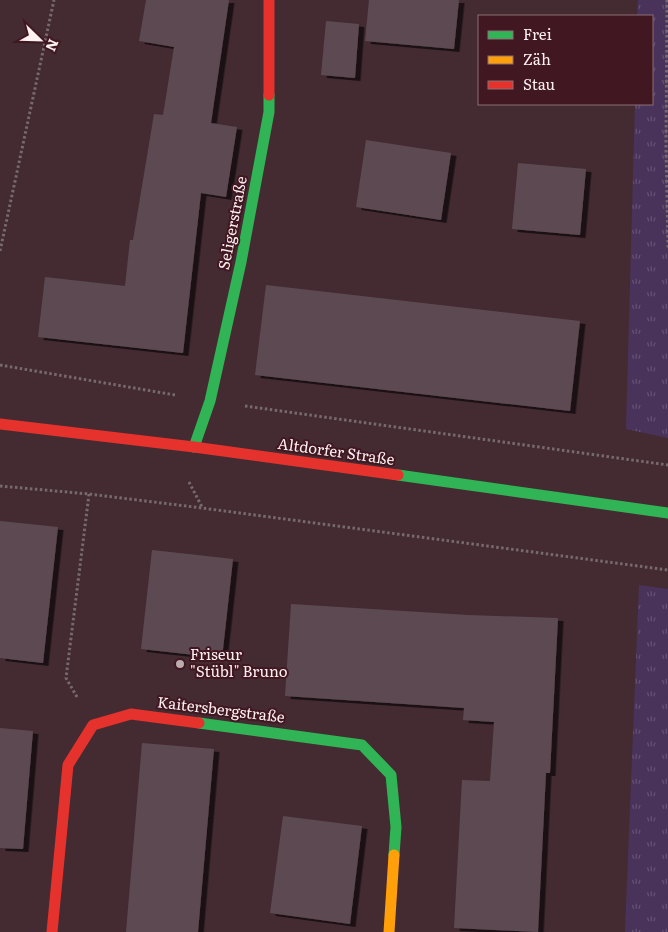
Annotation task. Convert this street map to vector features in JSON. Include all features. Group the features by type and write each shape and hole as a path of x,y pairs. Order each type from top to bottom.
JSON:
{"street":[{"name":"Seligerstraße","path":"194,447 210,401 241,262 268,112 269,0"},
{"name":"Altdorfer Straße","path":"0,424 194,447 668,514"},
{"name":"Kaitersbergstraße","path":"93,725 131,714 362,744 391,775 396,827 389,932"},
{"path":"52,932 68,765 93,725"}],"path":[{"path":"0,250 54,0"},
{"path":"666,0 668,248"},
{"path":"0,365 210,401 668,465"},
{"path":"0,486 88,494 202,508 668,570"},
{"path":"88,494 66,678 93,725"}],"green space":[{"path":"638,0 668,0 668,438 626,429 635,105 653,105 653,15 637,15"},
{"path":"639,585 668,589 668,932 625,932"}],"building":[{"path":"146,0 229,0 211,123 237,127 226,197 201,193 183,353 38,337 45,277 125,286 130,240 133,240 154,114 163,115 174,47 139,41"},
{"path":"369,0 459,0 454,49 365,41"},
{"path":"326,21 359,24 355,78 321,75"},
{"path":"366,140 451,153 441,220 356,207"},
{"path":"518,163 586,169 580,235 512,229"},
{"path":"266,285 580,321 570,411 255,375"},
{"path":"0,521 58,527 43,663 0,658"},
{"path":"152,550 233,559 222,658 141,649"},
{"path":"291,604 468,615 558,618 550,773 546,773 538,932 454,928 462,780 490,781 494,722 463,720 464,708 285,696"},
{"path":"0,728 33,731 23,849 0,848"},
{"path":"142,743 214,749 198,932 126,932"},
{"path":"283,816 362,826 350,924 270,913"}],"traffic: fast":[{"path":"194,447 210,401 241,262 269,112 269,95"},
{"path":"398,475 668,513"},
{"path":"199,723 362,745 391,775 396,827 394,855"}],"traffic: slow":[{"path":"389,932 394,855"}],"traffic: jam":[{"path":"269,0 269,95"},
{"path":"0,424 194,447 398,475"},
{"path":"52,932 68,765 93,725 131,714 199,723"}],"place":[{"name":"Friseur \"Stübl\" Bruno","path":"180,664"}]}
